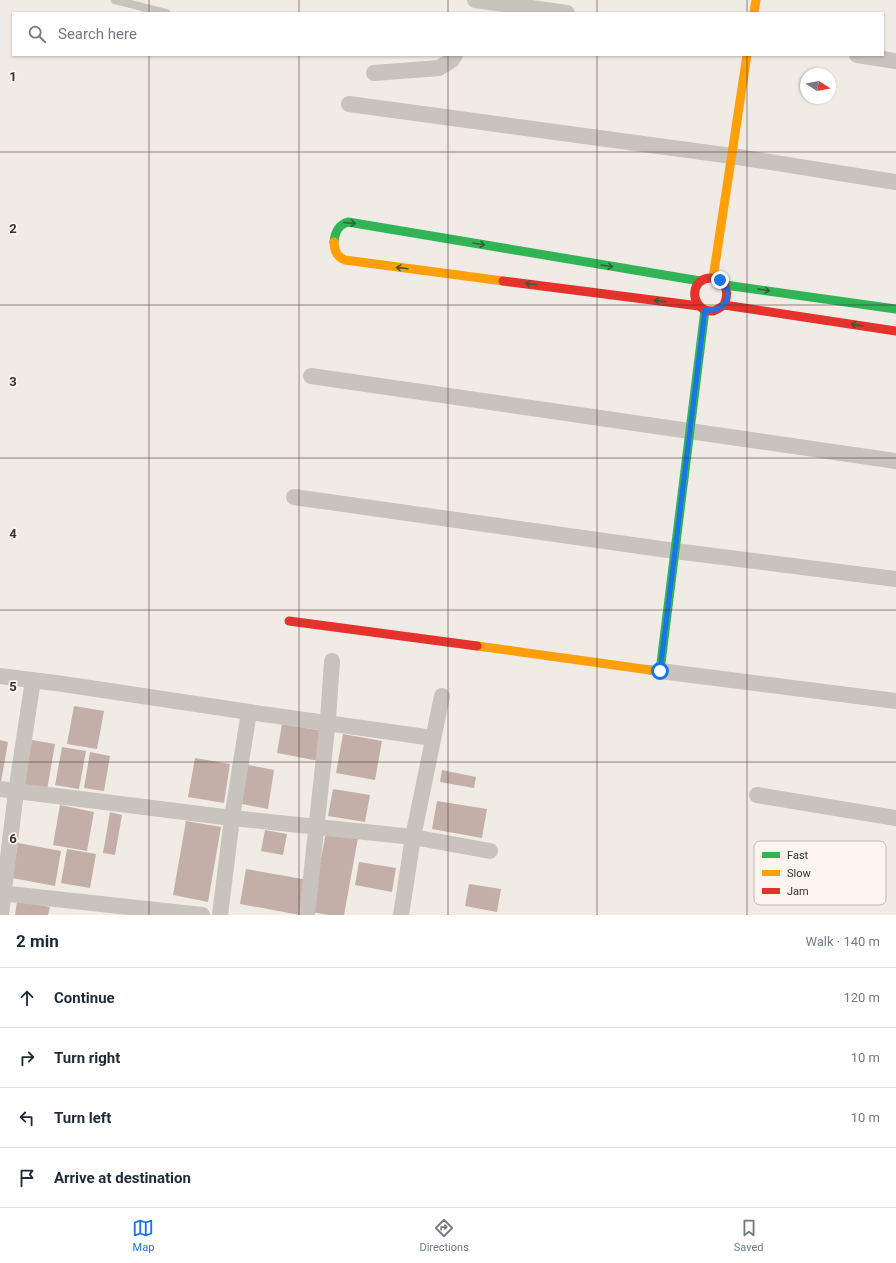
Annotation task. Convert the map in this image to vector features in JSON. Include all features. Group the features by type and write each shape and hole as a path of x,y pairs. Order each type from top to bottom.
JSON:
{"street":[{"path":"475,0 492,8 552,12"},
{"path":"754,12 756,0"},
{"path":"374,73 439,68 452,60 454,56"},
{"path":"713,278 748,56"},
{"path":"864,56 896,61"},
{"path":"349,104 732,156 896,182"},
{"path":"660,671 690,431 702,308 695,300 695,287 700,281 706,278 720,280 725,285 727,299 724,305 718,310 712,311 702,308 345,260 337,255 334,244 336,231 339,226 348,222 700,281"},
{"path":"725,285 896,309"},
{"path":"724,305 896,331"},
{"path":"311,376 896,461"},
{"path":"294,497 675,551 896,579"},
{"path":"289,621 896,701"},
{"path":"307,915 328,723 332,661"},
{"path":"0,676 433,738"},
{"path":"1,915 2,894 33,680"},
{"path":"401,915 413,837 442,696"},
{"path":"220,915 232,818 249,712"},
{"path":"0,789 232,818 413,837 490,851"},
{"path":"757,795 896,818"},
{"path":"2,894 202,915"}],"lane":[{"path":"116,0 162,12"}],"building":[{"path":"74,706 104,711 97,749 67,744"},
{"path":"282,724 324,731 319,761 277,753"},
{"path":"343,734 382,741 375,780 336,773"},
{"path":"0,740 8,742 1,782 0,782"},
{"path":"32,740 55,744 47,790 23,786"},
{"path":"62,747 86,751 79,789 55,785"},
{"path":"90,752 110,756 104,791 84,788"},
{"path":"195,758 230,764 224,803 188,797"},
{"path":"244,764 274,770 268,809 237,803"},
{"path":"442,770 476,777 474,788 440,782"},
{"path":"333,789 370,795 365,822 328,816"},
{"path":"437,801 487,809 482,838 432,829"},
{"path":"60,805 94,812 87,851 53,845"},
{"path":"110,812 122,815 115,855 103,853"},
{"path":"186,821 221,827 208,902 173,895"},
{"path":"265,830 287,834 283,855 261,851"},
{"path":"326,832 358,838 344,915 329,915 311,912"},
{"path":"18,843 61,851 55,886 12,878"},
{"path":"67,849 96,854 90,888 61,883"},
{"path":"359,862 396,868 392,892 355,885"},
{"path":"246,869 308,880 300,915 240,904"},
{"path":"469,884 501,889 497,912 465,906"},
{"path":"17,901 50,907 48,915 15,915"}],"traffic: fast":[{"path":"334,242 338,229 348,222 700,281"},
{"path":"725,285 896,309"},
{"path":"650,670 660,671 705,310"}],"traffic: slow":[{"path":"754,12 756,0"},
{"path":"713,278 747,56"},
{"path":"334,242 336,253 345,260 503,281"},
{"path":"477,646 650,670"}],"traffic: jam":[{"path":"724,305 727,294 725,286 720,281 713,278 700,282 696,288 696,300 699,306 710,311 714,311 724,305 896,331"},
{"path":"503,281 699,306"},
{"path":"289,621 477,646"}],"route":[{"path":"660,671 705,310 718,310 724,305 727,299 727,292 725,285 720,280"}]}
